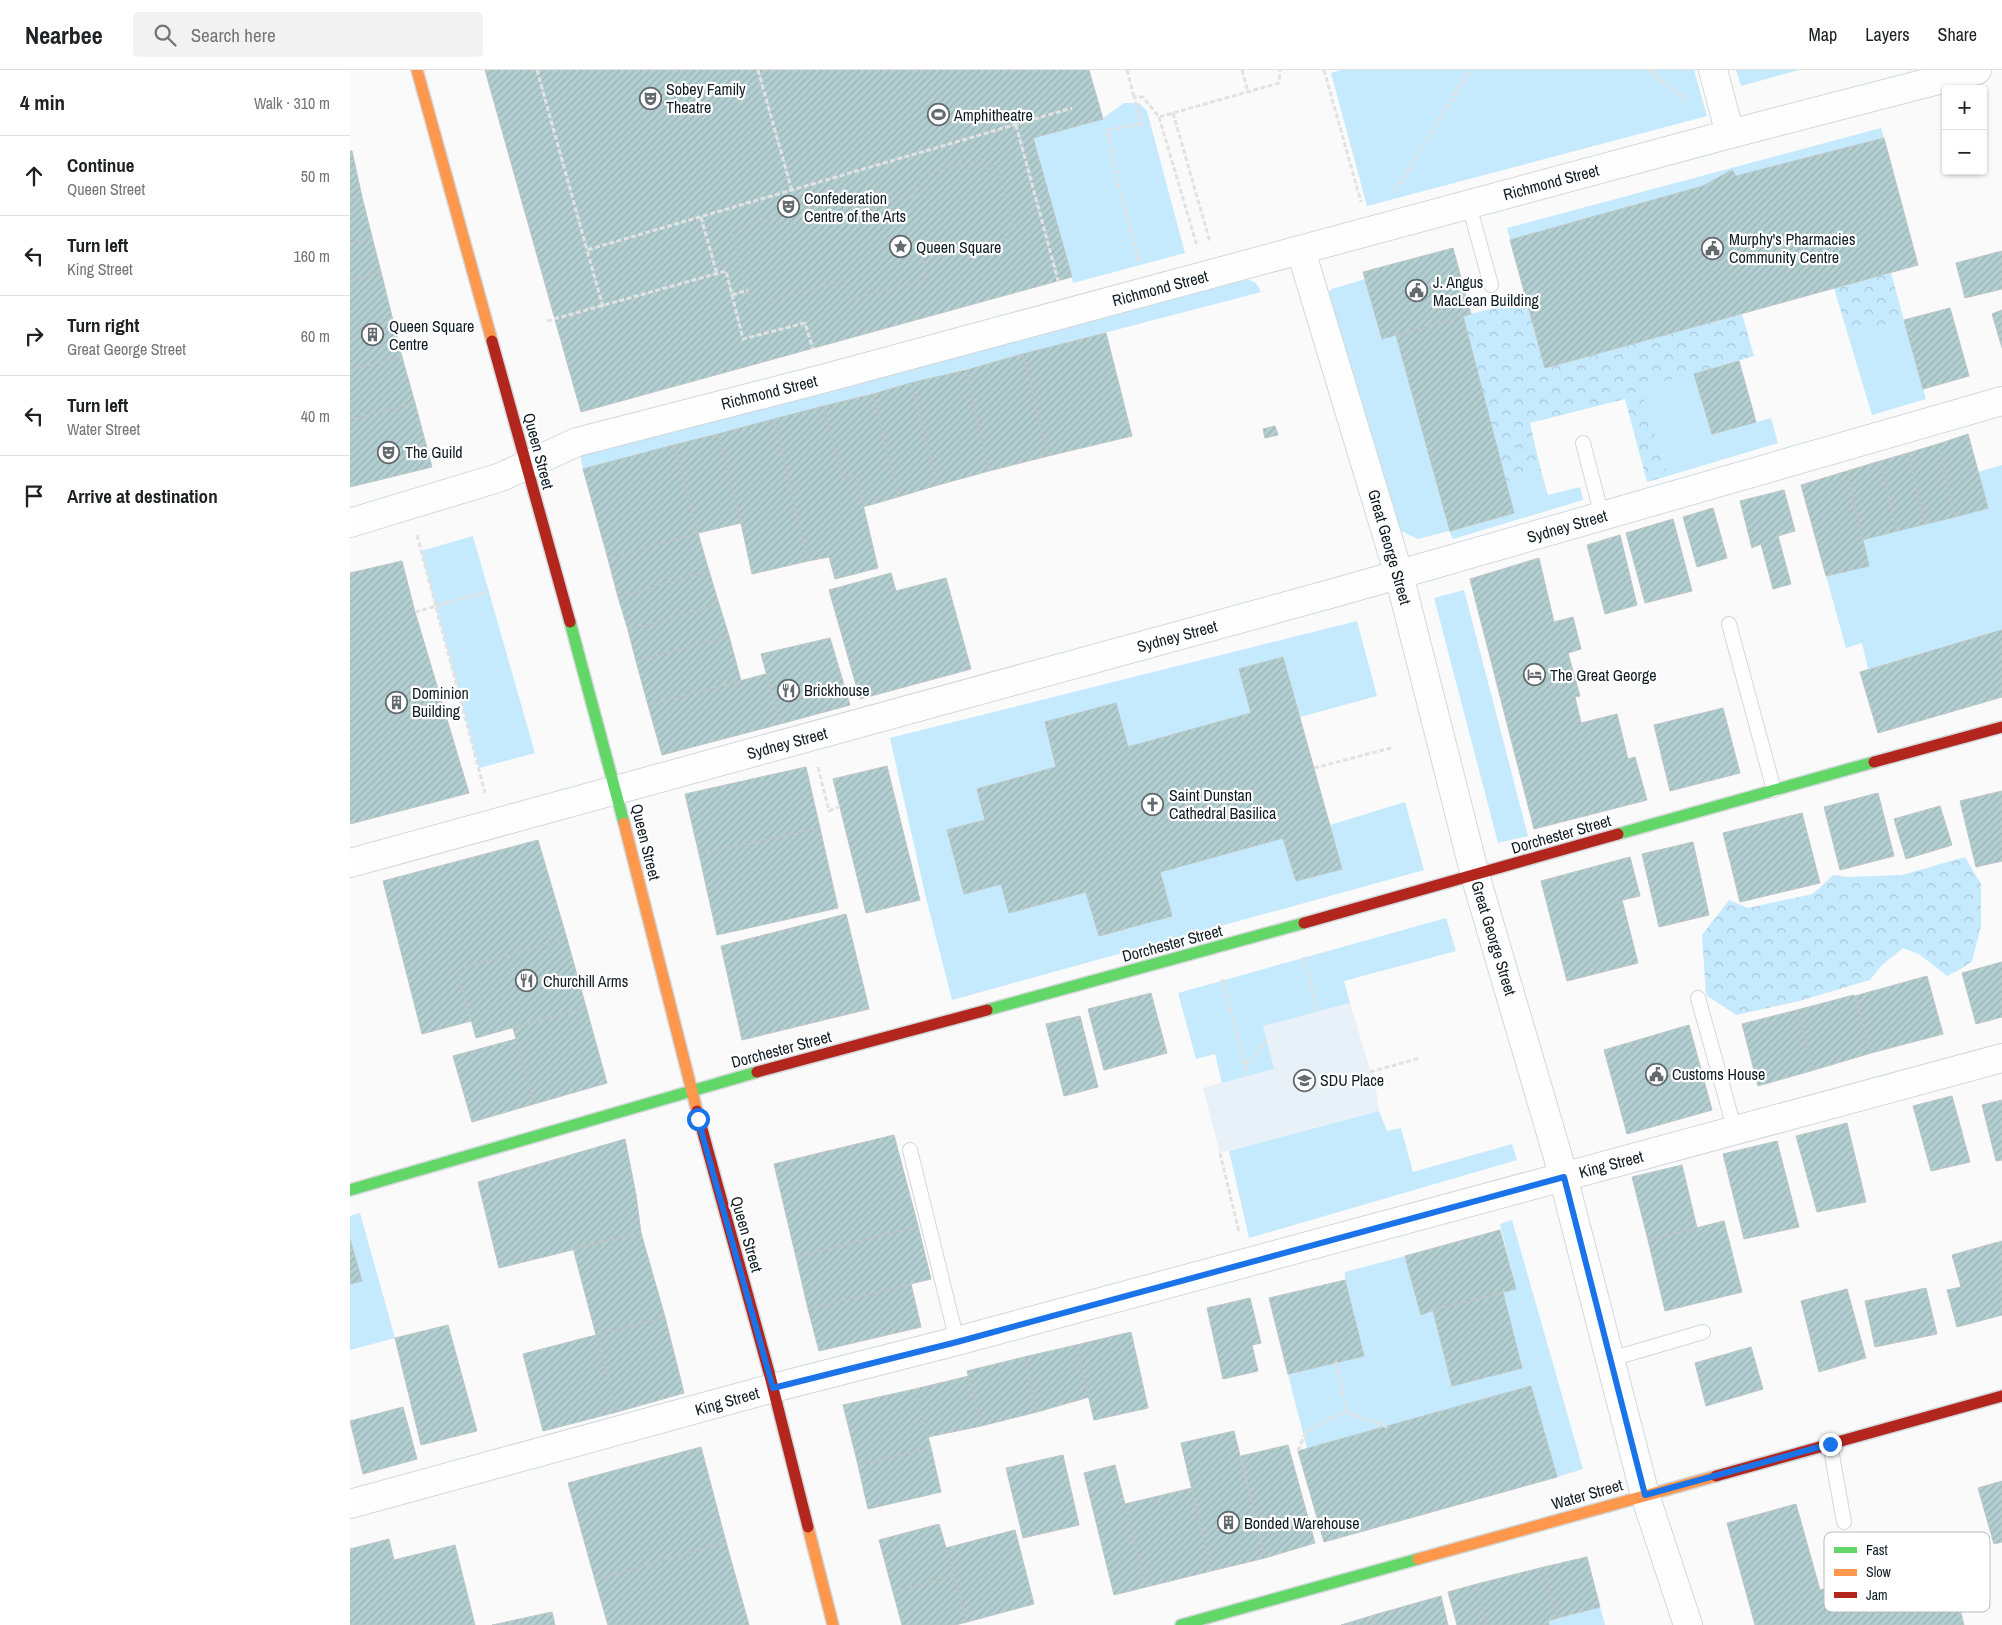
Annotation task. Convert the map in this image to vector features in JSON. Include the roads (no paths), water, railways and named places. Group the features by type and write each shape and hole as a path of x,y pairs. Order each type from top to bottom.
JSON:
{"street":[{"name":"Queen Street","path":"417,70 616,790 691,1090 773,1388 833,1625"},
{"path":"1712,70 1730,134"},
{"name":"Richmond Street","path":"350,523 501,477 561,448 586,439 832,376 1730,134 1977,70"},
{"name":"Great George Street","path":"1301,251 1399,575 1475,875 1564,1177 1645,1495 1688,1625"},
{"name":"Sydney Street","path":"350,863 1399,575 2002,401"},
{"name":"Dorchester Street","path":"350,1190 691,1090 1166,962 2002,727"},
{"name":"King Street","path":"350,1504 773,1388 957,1342 2002,1058"},
{"name":"Water Street","path":"1181,1625 2002,1396"}],"lane":[{"path":"1470,204 1491,285"},
{"path":"1583,443 1602,516"},
{"path":"1729,624 1774,790"},
{"path":"1698,998 1735,1131"},
{"path":"910,1150 957,1342"},
{"path":"1610,1358 1703,1332"},
{"path":"1830,1444 1844,1522"}],"place":[{"name":"Sobey Family Theatre","path":"650,98"},
{"name":"Amphitheatre","path":"938,115"},
{"name":"Confederation Centre of the Arts","path":"788,207"},
{"name":"Queen Square","path":"900,247"},
{"name":"Murphy's Pharmacies Community Centre","path":"1713,248"},
{"name":"J. Angus MacLean Building","path":"1417,291"},
{"name":"Queen Square Centre","path":"373,335"},
{"name":"The Guild","path":"389,452"},
{"name":"The Great George","path":"1534,675"},
{"name":"Brickhouse","path":"788,690"},
{"name":"Dominion Building","path":"396,702"},
{"name":"Saint Dunstan Cathedral Basilica","path":"1153,804"},
{"name":"Churchill Arms","path":"527,981"},
{"name":"Customs House","path":"1656,1074"},
{"name":"SDU Place","path":"1304,1080"},
{"name":"Bonded Warehouse","path":"1228,1523"}]}
